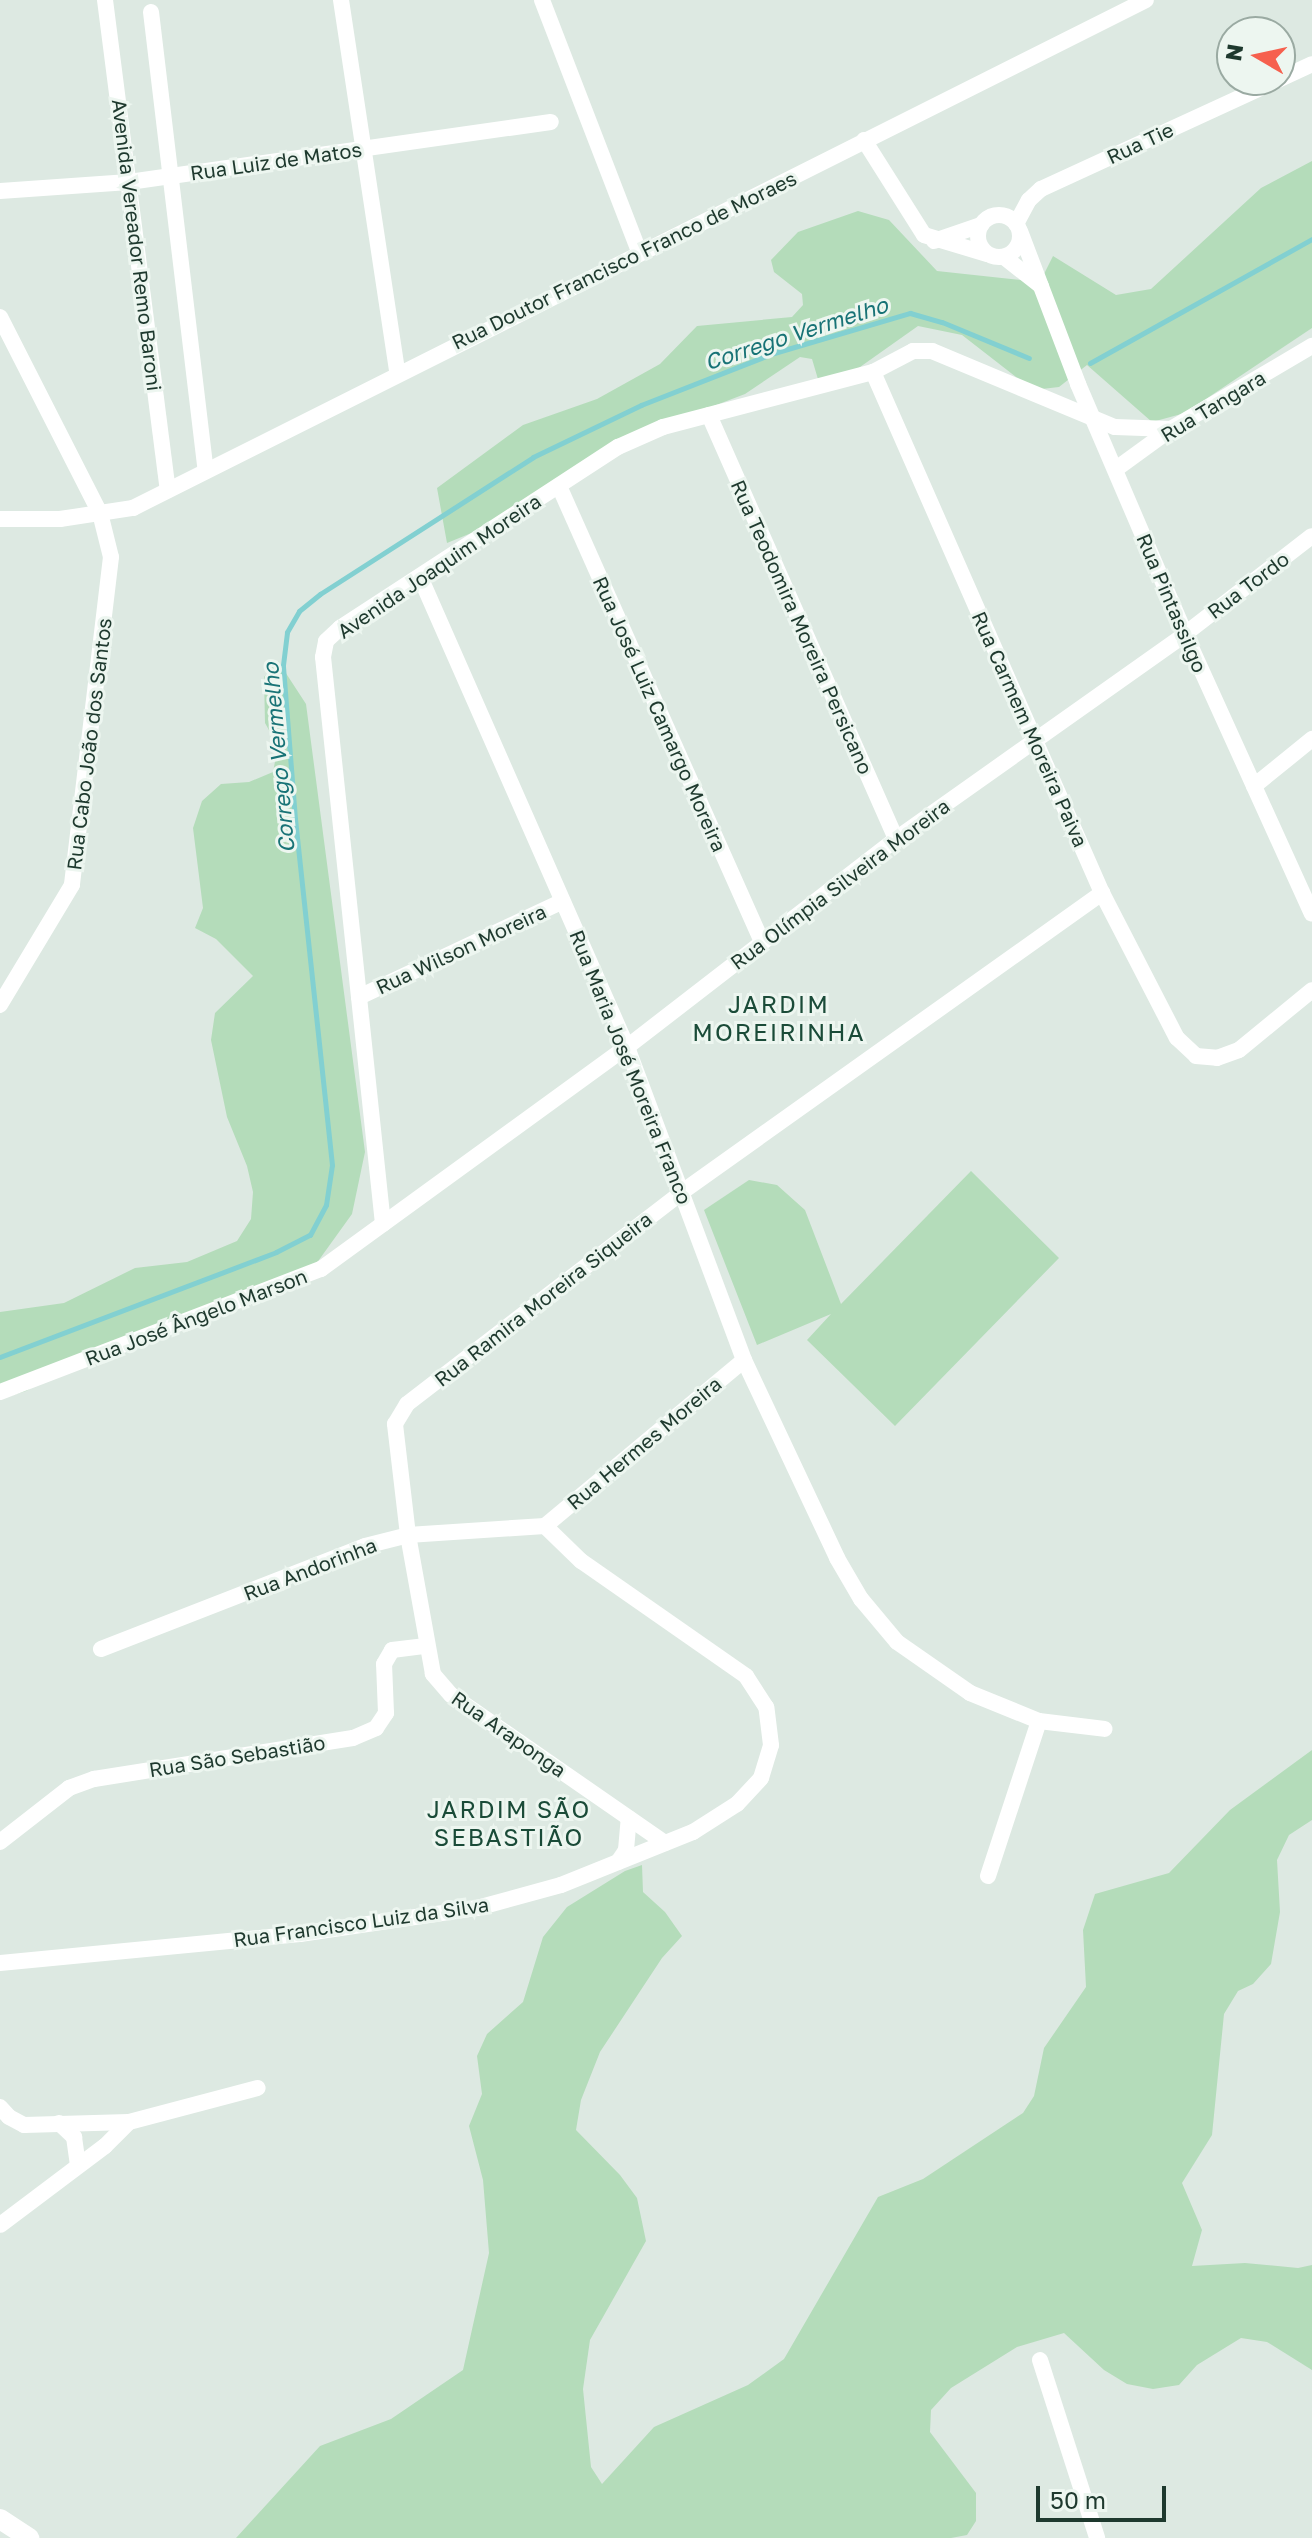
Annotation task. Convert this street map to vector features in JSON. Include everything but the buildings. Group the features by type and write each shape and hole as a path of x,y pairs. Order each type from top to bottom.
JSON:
{"street":[{"name":"Avenida Vereador Remo Baroni","path":"105,0 168,490"},
{"path":"341,0 397,372"},
{"path":"542,0 639,252"},
{"name":"Rua Doutor Francisco Franco de Moraes","path":"0,519 60,519 133,508 397,372 1146,0"},
{"name":"Avenida Vereador Remo Baroni","path":"151,12 206,470"},
{"name":"Rua Tie","path":"1018,228 1029,200 1041,189 1244,96"},
{"name":"Rua Luiz de Matos","path":"0,191 129,182 551,122"},
{"path":"864,140 918,226 934,241 995,256 1017,248 1018,228 1002,215 994,215 981,225 934,241"},
{"path":"981,225 978,241 1042,287"},
{"name":"Rua Pintassilgo","path":"1018,228 1078,384 1185,634 1312,914"},
{"name":"Rua Cabo João dos Santos","path":"0,317 100,513 111,557 72,885 0,1005"},
{"name":"Rua Tangara","path":"1116,469 1171,429 1312,346"},
{"name":"Avenida Joaquim Moreira","path":"383,1224 323,657 326,641 340,628 421,579 618,447 663,427 873,372 913,351 932,351 1094,420 1133,431 1171,429"},
{"name":"Rua Carmem Moreira Paiva","path":"873,372 1102,893 1177,1038 1196,1056 1217,1058 1239,1050 1312,990"},
{"path":"1045,401 1063,397 1078,384"},
{"name":"Rua Teodomira Moreira Persicano","path":"709,415 896,839"},
{"name":"Rua José Luiz Camargo Moreira","path":"559,486 762,942"},
{"name":"Rua Tordo","path":"1185,634 1312,536"},
{"name":"Rua Maria José Moreira Franco","path":"421,579 627,1047 744,1360 837,1558 861,1599 897,1642 970,1693 1039,1721 1105,1729"},
{"name":"Rua Olímpia Silveira Moreira","path":"383,1224 627,1047 896,839 1185,634"},
{"path":"1254,786 1312,739"},
{"name":"Rua Ramira Moreira Siqueira","path":"408,1535 395,1424 407,1404 682,1192 1102,893"},
{"name":"Rua Wilson Moreira","path":"359,997 563,901"},
{"name":"Rua José Ângelo Marson","path":"0,1392 321,1269 383,1224"},
{"name":"Rua Hermes Moreira","path":"545,1526 744,1360"},
{"name":"Rua Andorinha","path":"101,1649 365,1546 408,1535 545,1526"},
{"name":"Rua Francisco Luiz da Silva","path":"0,1963 300,1934 477,1908 561,1885 693,1832 737,1804 761,1778 771,1745 766,1707 746,1676 581,1561 545,1526"},
{"name":"Rua Araponga","path":"408,1535 433,1674 451,1695 665,1843"},
{"name":"Rua São Sebastião","path":"2,1838 69,1788 94,1779 353,1738 376,1728 386,1713 384,1664 392,1650 426,1646"},
{"path":"988,1876 1039,1721"},
{"path":"618,1862 626,1850 629,1818"},
{"path":"0,2107 9,2117 24,2125 129,2122 258,2088"},
{"path":"0,2225 105,2146 129,2122"},
{"path":"59,2123 74,2137 78,2166"},
{"path":"1040,2360 1097,2538"},
{"path":"0,2519 29,2538"}],"green space":[{"path":"1312,161 1312,328 1185,413 1152,422 1087,365 1059,387 1033,390 962,335 918,326 836,384 820,386 812,359 800,357 745,394 622,441 523,512 447,543 437,488 523,425 597,399 660,364 697,326 792,317 803,305 802,294 774,272 771,260 798,232 858,211 889,220 937,271 1040,282 1053,256 1116,295 1151,289 1261,188"},
{"path":"278,661 306,704 365,1152 352,1214 311,1271 95,1352 26,1391 0,1399 0,1312 64,1303 135,1268 187,1262 237,1241 251,1219 253,1192 247,1166 227,1117 211,1040 215,1013 253,976 216,939 195,928 203,908 193,828 202,801 221,784 249,782 273,772 278,746 265,723 264,677"},
{"path":"971,1171 1059,1258 895,1426 807,1340 831,1314 757,1345 704,1210 749,1180 777,1185 805,1210 841,1304"},
{"path":"1312,1750 1312,1820 1289,1835 1277,1860 1280,1912 1271,1964 1253,1984 1238,1991 1224,2014 1212,2135 1182,2183 1202,2230 1192,2266 1245,2263 1298,2268 1312,2265 1312,2370 1267,2342 1241,2338 1197,2365 1179,2385 1153,2389 1127,2384 1104,2370 1064,2333 1017,2347 951,2388 931,2410 930,2432 976,2493 976,2521 967,2535 951,2538 236,2538 320,2446 391,2419 463,2370 489,2253 483,2180 469,2126 482,2094 477,2056 487,2034 523,2002 543,1937 567,1907 625,1871 642,1865 643,1892 665,1912 682,1936 662,1958 600,2052 581,2100 576,2130 620,2175 637,2198 646,2241 590,2340 583,2389 591,2467 602,2484 654,2427 748,2385 784,2359 878,2197 923,2179 1023,2113 1034,2096 1044,2048 1086,1987 1083,1930 1095,1894 1169,1873 1230,1810"}],"waterway":[{"name":"Corrego Vermelho","path":"1090,363 1312,239"},
{"name":"Corrego Vermelho","path":"0,1357 276,1252 310,1235 326,1205 332,1165 295,819 283,665 287,632 299,611 320,594 533,457 641,405 774,353 910,313 942,322 1029,358"}],"district":[{"name":"JARDIM MOREIRINHA","path":"779,1018"},
{"name":"JARDIM SÃO SEBASTIÃO","path":"509,1823"}]}
